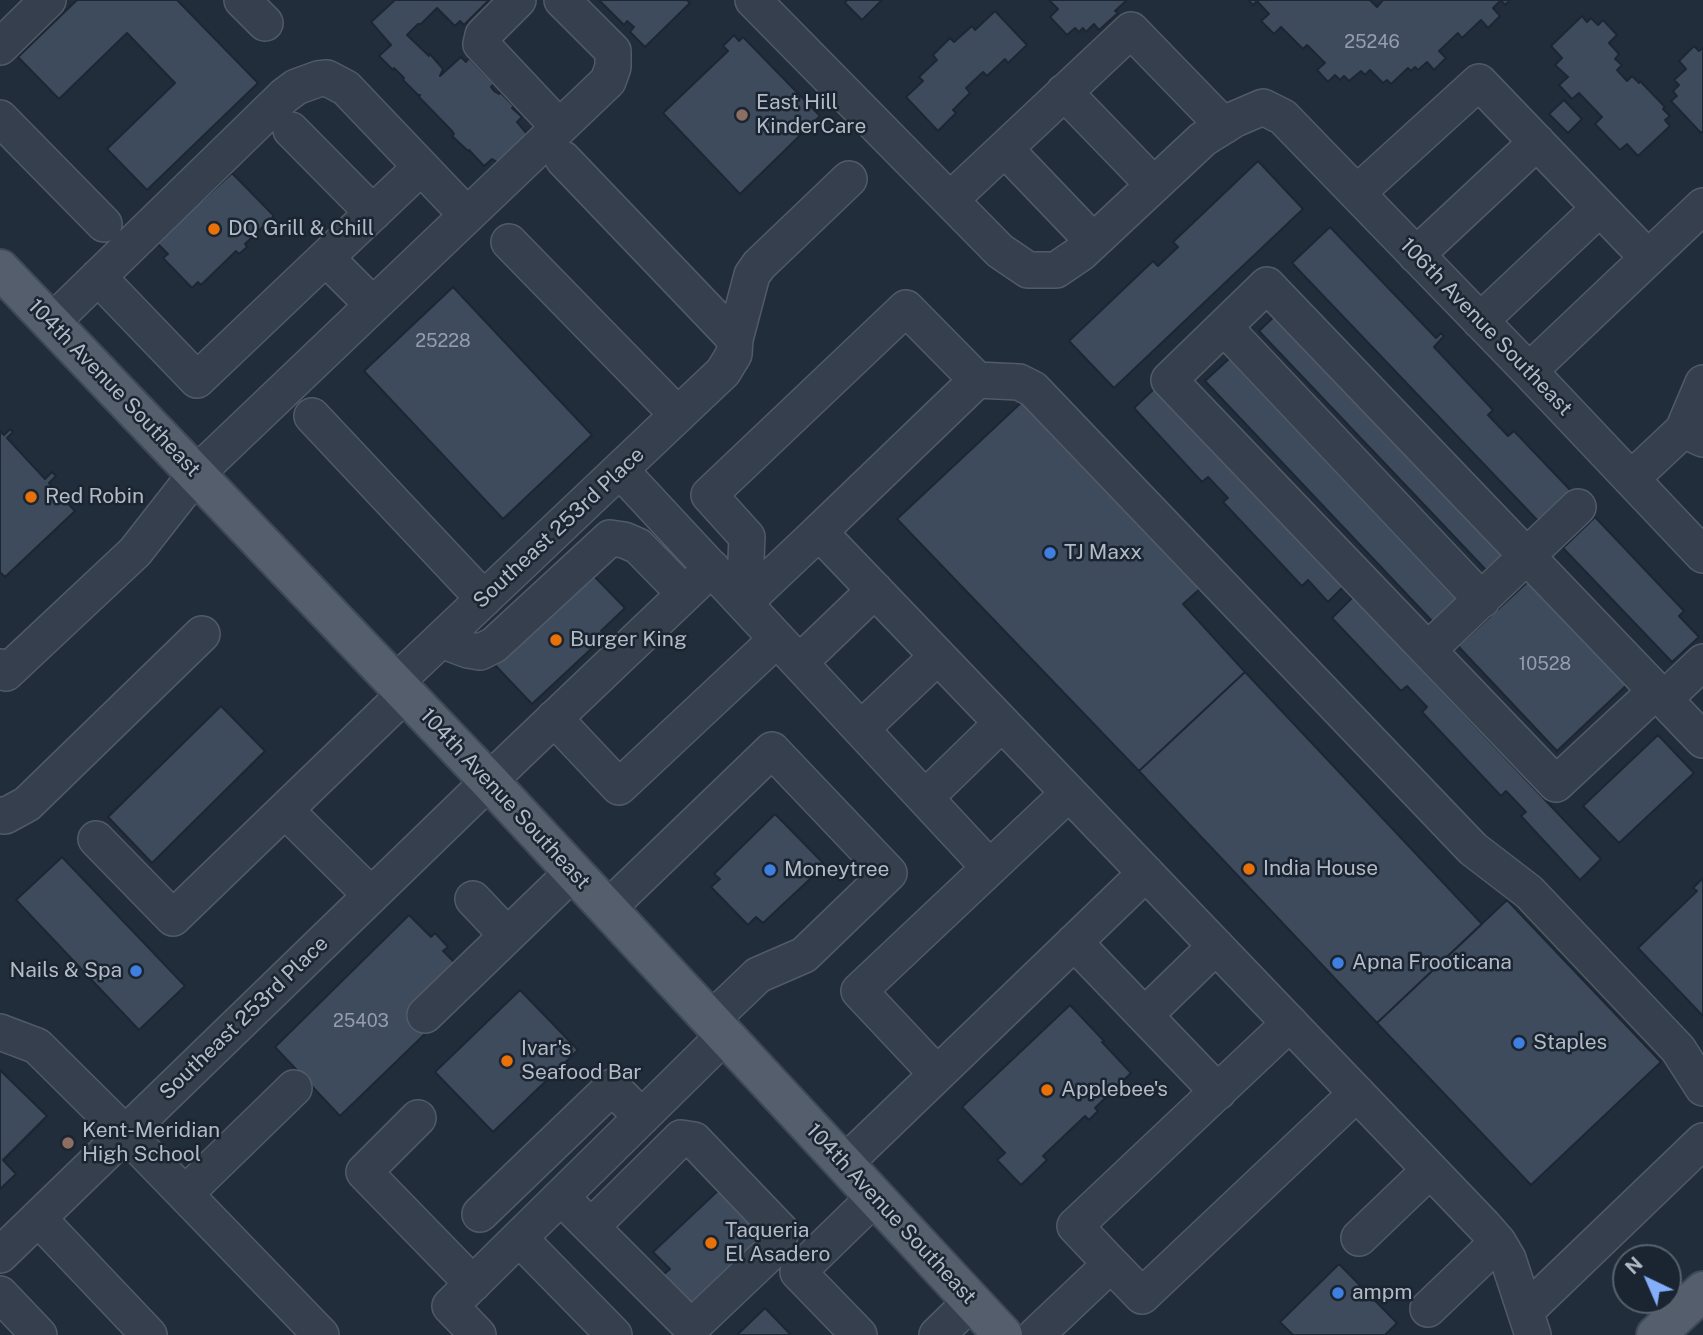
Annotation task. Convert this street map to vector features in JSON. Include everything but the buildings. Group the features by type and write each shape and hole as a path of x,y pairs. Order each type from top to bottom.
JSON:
{"main road":[{"name":"104th Avenue Southeast","path":"0,269 489,780 1003,1335"},
{"path":"1686,1328 1703,1291"}],"street":[{"path":"0,47 48,0"},
{"path":"519,0 483,35 481,44 561,143 735,339"},
{"path":"3,670 135,552 196,474 467,215 561,143 608,81 613,67 612,51 562,0"},
{"path":"753,0 1000,251 1028,270 1056,270 1081,253 1203,139 1224,126 1131,30 950,200"},
{"path":"51,323 296,86 327,78 346,88 467,215"},
{"path":"1357,193 1479,82 1648,258"},
{"path":"1065,92 1154,184"},
{"name":"106th Avenue Southeast","path":"1224,126 1263,107 1283,117 1703,555"},
{"path":"0,118 104,224"},
{"path":"291,130 373,213"},
{"path":"1416,255 1537,142"},
{"path":"1005,149 1093,242"},
{"path":"98,277 197,380 421,167"},
{"path":"735,339 752,275 759,265 849,178"},
{"path":"1529,371 1703,206"},
{"path":"1480,321 1600,208"},
{"path":"509,242 678,415"},
{"path":"326,258 373,305"},
{"path":"1703,662 1660,695 1556,784 1168,380 1268,285 1527,556 1660,695 1703,740"},
{"path":"744,603 747,537 709,495 906,308 977,380 1019,382 1033,388 1473,849 1529,892 1678,1049 1703,1088"},
{"path":"1224,327 1482,600"},
{"name":"Southeast 253rd Place","path":"96,839 173,918 285,810 400,688 441,640 723,372 734,354 735,339"},
{"path":"744,603 977,380"},
{"path":"1631,479 1693,434 1703,383"},
{"path":"312,416 484,599"},
{"path":"620,470 989,867"},
{"path":"1428,650 1578,508"},
{"path":"819,532 1498,1242 1508,1259 1529,1323 1703,1141"},
{"path":"441,640 480,652 494,645 610,538 638,546 685,594"},
{"name":"Southeast 253rd Place","path":"0,1255 489,780 712,568"},
{"path":"554,718 619,787 789,650 875,590"},
{"path":"0,815 5,816 27,804 202,634"},
{"path":"862,729 937,656"},
{"path":"925,799 1002,723"},
{"path":"478,1335 450,1306 642,1117 758,975 804,955 889,873 772,750 608,908"},
{"path":"937,1074 859,991 1069,793"},
{"path":"285,810 371,895"},
{"path":"425,1015 573,872"},
{"path":"844,1164 1146,873"},
{"path":"473,899 508,935"},
{"path":"1074,942 1218,1091"},
{"path":"1145,1015 1216,946"},
{"path":"1290,1023 1076,1226 1111,1264 1142,1296 1357,1093"},
{"path":"0,1032 37,1046 321,1335"},
{"path":"480,1214 612,1087 642,1117"},
{"path":"185,1195 294,1088"},
{"path":"418,1118 364,1172 473,1284"},
{"path":"561,1197 591,1227 685,1321 697,1322 777,1245 780,1231 694,1140 681,1138 591,1227"},
{"path":"1359,1238 1430,1170"},
{"path":"859,1335 798,1272 875,1196"},
{"path":"38,1218 149,1335"},
{"path":"519,1238 614,1335"},
{"path":"1428,1309 1498,1242"},
{"path":"1036,1335 1111,1264"},
{"path":"0,1294 39,1335"},
{"path":"937,1335 972,1301"}],"place":[{"name":"East Hill KinderCare","path":"742,115"},
{"name":"DQ Grill & Chill","path":"214,229"},
{"name":"Red Robin","path":"31,497"},
{"name":"TJ Maxx","path":"1050,553"},
{"name":"Burger King","path":"556,640"},
{"name":"India House","path":"1249,869"},
{"name":"Moneytree","path":"770,870"},
{"name":"Apna Frooticana","path":"1338,963"},
{"name":"Nails & Spa","path":"136,971"},
{"name":"Staples","path":"1519,1043"},
{"name":"Ivar's Seafood Bar","path":"507,1061"},
{"name":"Applebee's","path":"1047,1090"},
{"name":"Kent-Meridian High School","path":"68,1143"},
{"name":"Taqueria El Asadero","path":"711,1243"},
{"name":"ampm","path":"1338,1293"}]}
